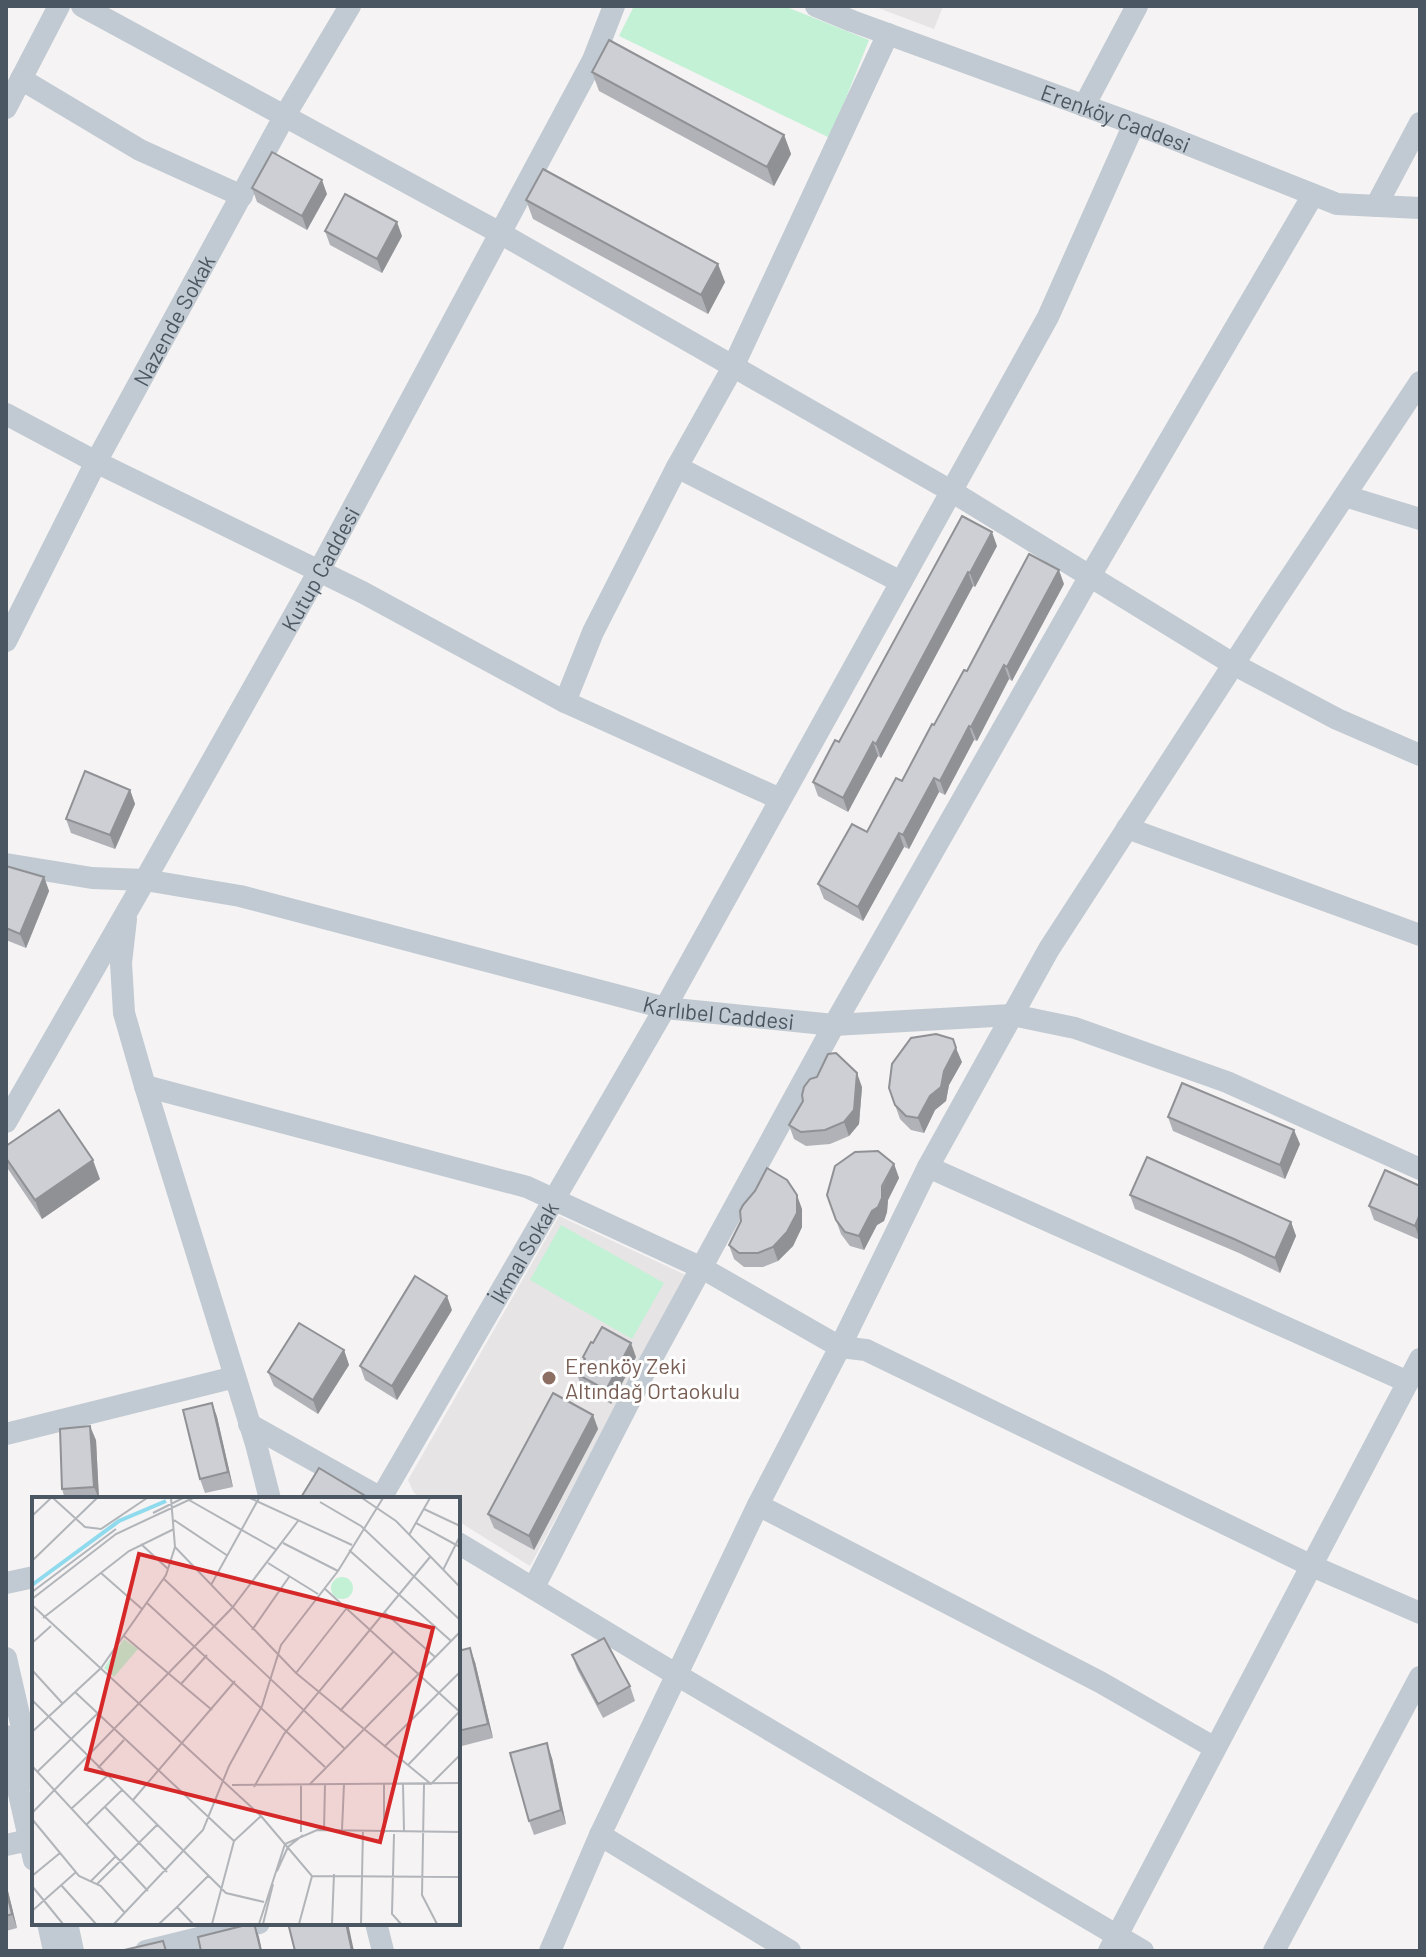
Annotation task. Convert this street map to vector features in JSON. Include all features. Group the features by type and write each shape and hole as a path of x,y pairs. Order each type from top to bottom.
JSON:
{"street":[{"path":"6,108 59,6"},
{"path":"82,6 500,233 951,491 1233,664 1337,719 1420,755"},
{"name":"Nazende Sokak","path":"6,641 96,462 284,117 350,6"},
{"name":"Kutup Caddesi","path":"6,1122 319,571 593,60 614,6"},
{"name":"Erenköy Caddesi","path":"816,6 1134,124 1337,204 1420,208"},
{"path":"1084,106 1137,6"},
{"path":"565,702 593,632 677,467 733,367 888,34"},
{"path":"21,79 140,150 242,196"},
{"path":"1376,206 1420,123"},
{"name":"İkmal Sokak","path":"383,1497 665,1008 1048,317 1134,124"},
{"path":"534,1587 646,1369 834,1025 1090,576 1313,195"},
{"path":"550,1951 600,1835 758,1505 928,1167 1012,1015 1049,949 1420,382"},
{"path":"6,414 96,462 362,592 565,702 780,799"},
{"path":"677,467 901,582"},
{"path":"1345,496 1420,519"},
{"path":"1127,828 1420,935"},
{"name":"Karlıbel Caddesi","path":"6,864 92,878 145,880 240,896 665,1008 834,1025 1012,1015 1075,1028 1227,1082 1420,1169"},
{"path":"127,910 121,963 124,1013 269,1497"},
{"path":"145,1086 527,1187 702,1268 840,1347 866,1350 1312,1566 1420,1613"},
{"path":"928,1167 1408,1382"},
{"path":"1114,1943 1420,1359"},
{"path":"6,1434 235,1377"},
{"path":"249,1424 380,1497"},
{"path":"758,1505 1100,1682 1215,1748"},
{"path":"460,1544 1114,1943 1143,1951"},
{"path":"6,1583 32,1577"},
{"path":"6,1658 25,1701 32,1762"},
{"path":"1274,1951 1420,1677"},
{"path":"6,1736 32,1842"},
{"path":"600,1835 790,1951"},
{"path":"6,1845 32,1846"},
{"path":"48,1925 54,1951"},
{"path":"67,1925 73,1951"},
{"path":"146,1951 251,1925"},
{"path":"376,1925 383,1951"}],"shaded area":[{"path":"873,6 943,6 934,29"},
{"name":"Erenköy Zeki Altındağ Ortaokulu","path":"559,1216 688,1276 530,1566 460,1522 460,1497 420,1497 414,1493 408,1480"}],"green space":[{"path":"634,6 784,6 869,40 830,138 619,36"},
{"path":"561,1225 664,1283 632,1339 530,1280"}],"building":[{"path":"609,40 784,135 767,167 592,72"},
{"path":"272,152 322,180 302,216 252,188"},
{"path":"543,169 718,264 701,295 526,200"},
{"path":"345,194 397,222 377,259 325,231"},
{"path":"962,516 992,532 876,744 873,742 843,798 813,782 835,740 839,742"},
{"path":"1029,554 1059,570 940,781 934,778 858,907 818,884 852,824 867,832 896,778 902,781 932,724 964,670 967,671"},
{"path":"85,771 130,790 110,835 66,819"},
{"path":"6,866 44,877 20,934 6,928"},
{"path":"936,1034 953,1039 956,1048 944,1071 941,1087 930,1096 918,1118 906,1116 895,1105 889,1088 892,1064 911,1038"},
{"path":"836,1053 857,1073 854,1110 844,1122 825,1130 801,1132 789,1125 803,1101 804,1087 810,1079 817,1077 828,1054"},
{"path":"1182,1083 1294,1130 1280,1165 1168,1117"},
{"path":"59,1110 93,1160 35,1200 6,1158 6,1146"},
{"path":"878,1151 894,1164 882,1186 882,1198 859,1236 845,1232 836,1220 827,1195 835,1166 855,1152"},
{"path":"1147,1157 1291,1222 1275,1258 1130,1195"},
{"path":"767,1168 787,1180 797,1195 797,1213 787,1232 773,1247 758,1253 739,1253 729,1245 741,1221 740,1211"},
{"path":"1385,1170 1420,1186 1420,1214 1415,1226 1369,1206"},
{"path":"415,1276 447,1296 392,1386 360,1366"},
{"path":"299,1323 344,1350 313,1400 268,1372"},
{"path":"602,1327 631,1343 606,1390 577,1374 585,1359 583,1357"},
{"path":"553,1393 593,1415 529,1536 488,1514"},
{"path":"212,1403 228,1472 200,1479 183,1410"},
{"path":"90,1426 94,1487 62,1489 60,1429"},
{"path":"319,1468 367,1497 301,1497"},
{"path":"604,1638 630,1686 598,1704 572,1655"},
{"path":"470,1648 488,1724 460,1731 460,1650"},
{"path":"547,1743 561,1810 529,1821 510,1753"},
{"path":"6,1890 12,1914 6,1916"},
{"path":"254,1925 261,1951 201,1951 198,1937"},
{"path":"288,1925 346,1925 352,1951 295,1951"},
{"path":"163,1941 166,1951 120,1951"}],"place":[{"name":"Erenköy Zeki Altındağ Ortaokulu","path":"549,1378"}]}
